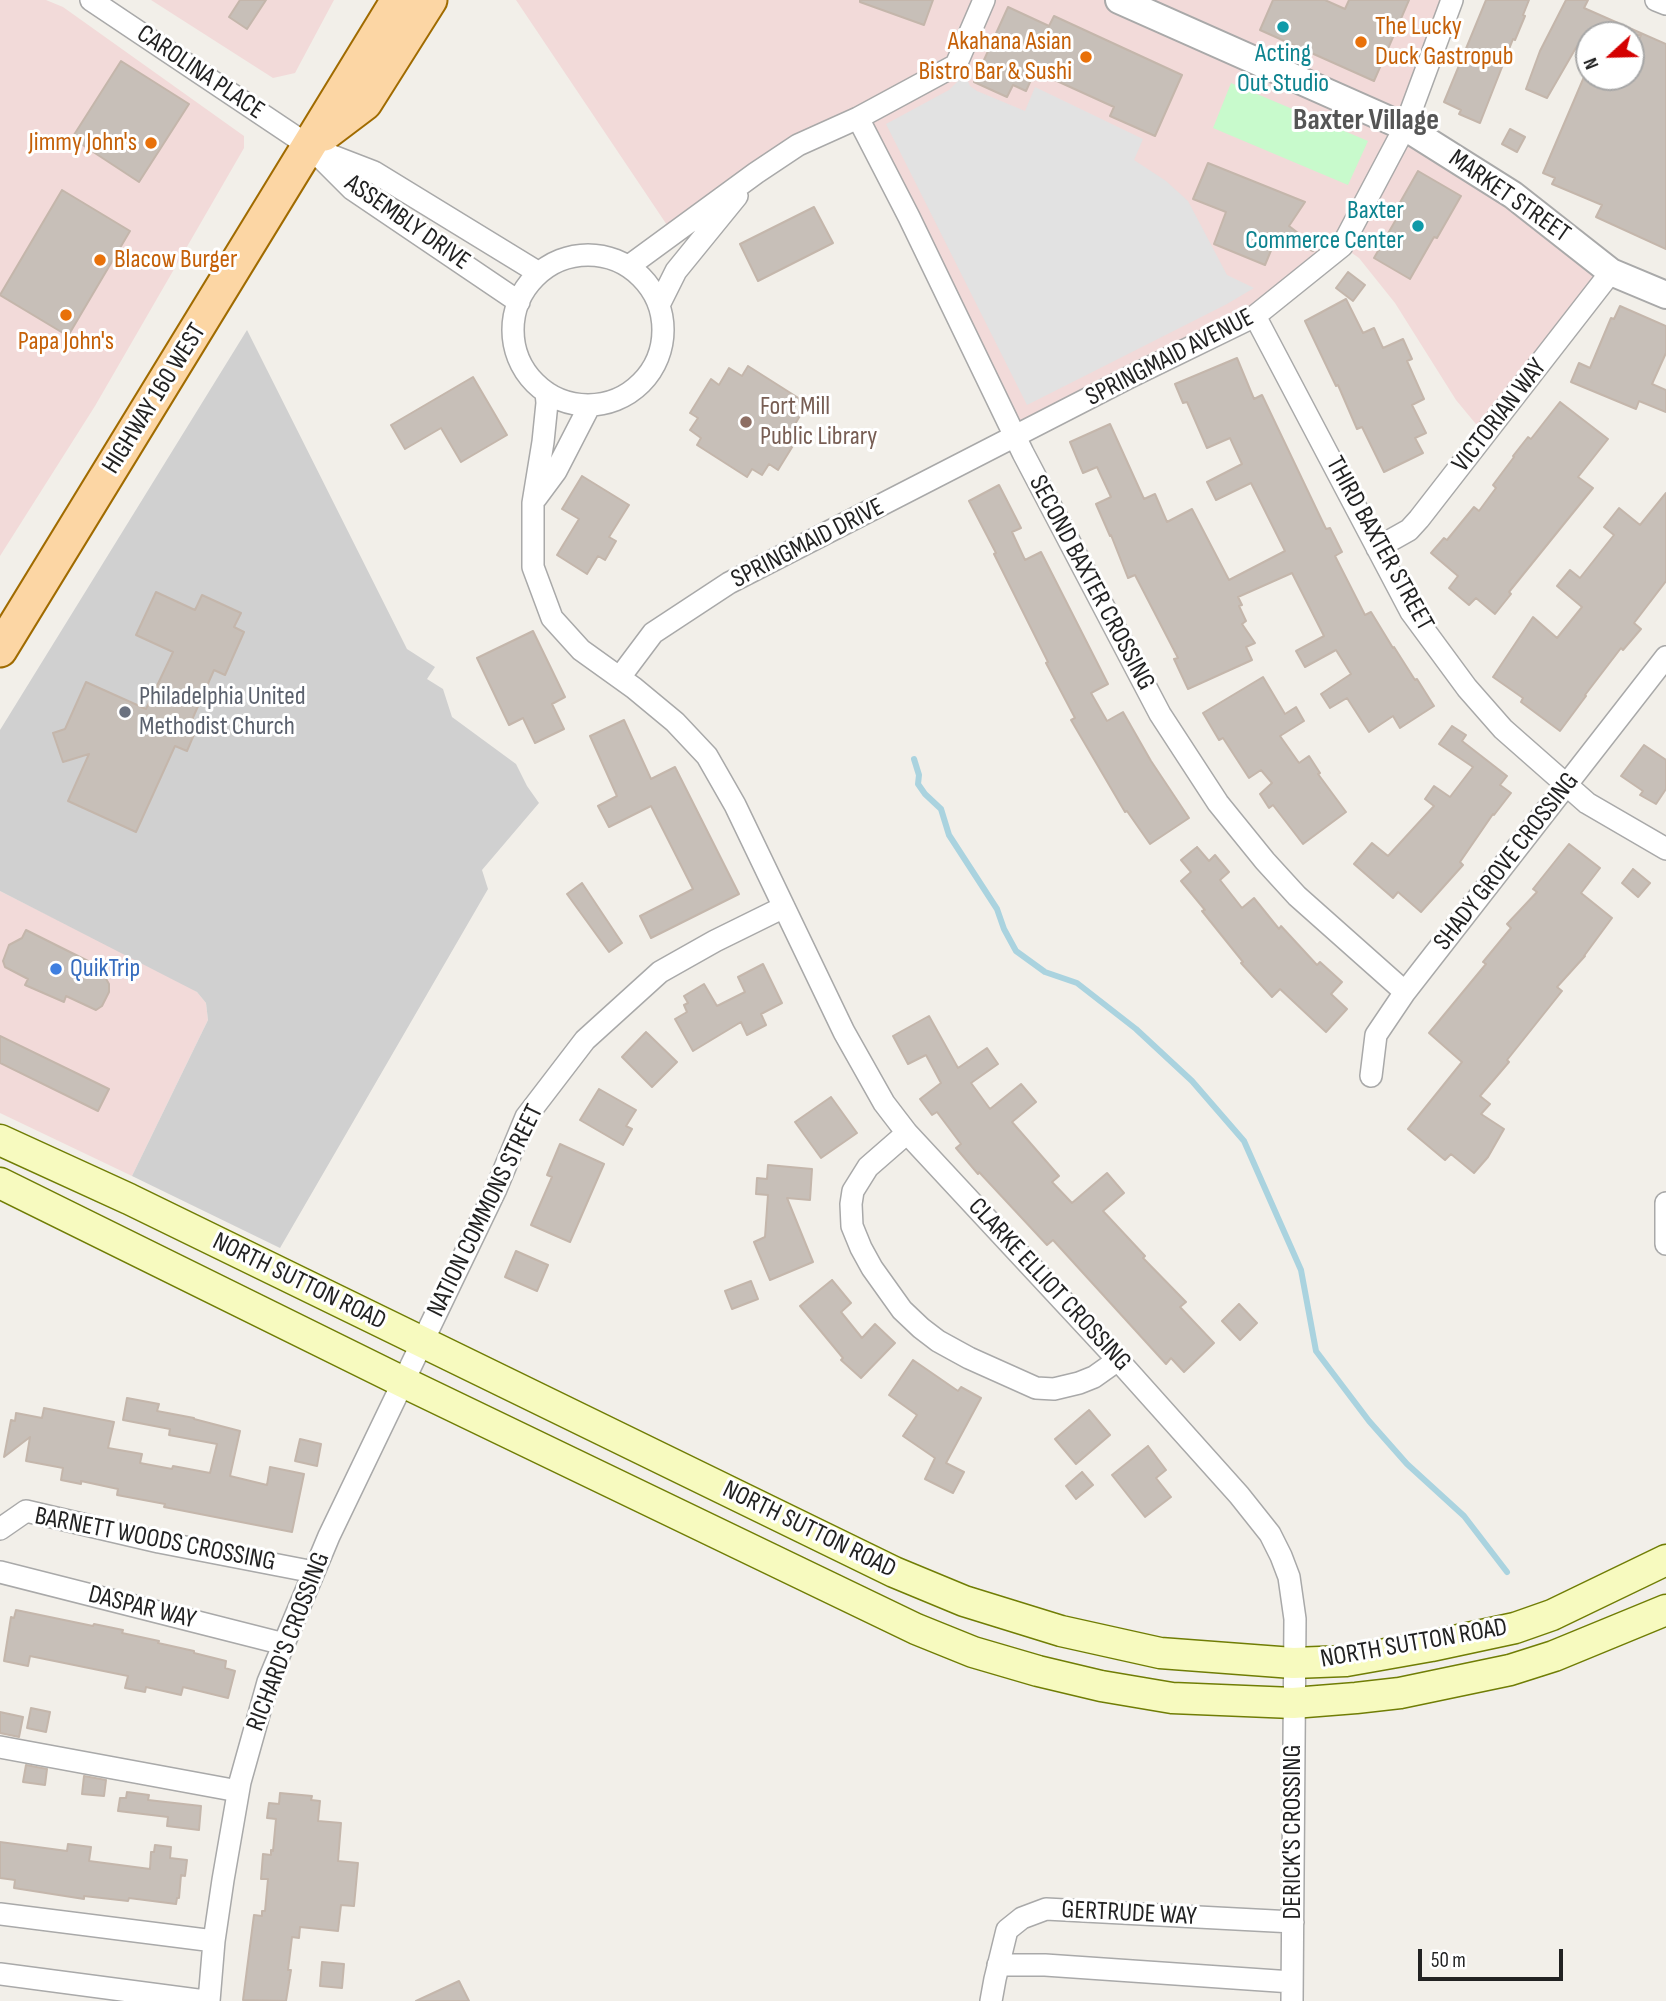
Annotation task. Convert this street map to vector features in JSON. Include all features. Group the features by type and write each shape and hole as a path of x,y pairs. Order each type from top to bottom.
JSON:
{"main road":[{"name":"HIGHWAY 160 WEST","path":"0,650 398,0"},
{"name":"HIGHWAY 160 WEST","path":"309,146 365,103 430,0"},
{"name":"NORTH SUTTON ROAD","path":"0,1140 129,1199 894,1572 964,1601 1062,1631 1160,1653 1293,1663 1346,1661 1515,1628 1552,1615 1666,1560"},
{"name":"NORTH SUTTON ROAD","path":"0,1183 850,1598 973,1652 1038,1671 1101,1686 1172,1698 1293,1703 1400,1693 1510,1670 1554,1656 1666,1609"}],"street":[{"name":"CAROLINA PLACE","path":"91,0 309,146"},
{"path":"629,266 756,173 799,145 858,118 956,65 984,0"},
{"name":"MARKET STREET","path":"1119,0 1405,127 1513,195 1611,272 1666,295"},
{"path":"1405,127 1452,0"},
{"path":"1657,0 1666,4"},
{"name":"SECOND BAXTER CROSSING","path":"858,118 1017,437 1160,714 1218,803 1265,861 1297,896 1405,992"},
{"name":"SPRINGMAID AVENUE","path":"1017,437 1130,377 1255,316 1342,246 1405,127"},
{"name":"ASSEMBLY DRIVE","path":"309,146 374,172 539,273"},
{"name":"ASSEMBLY DRIVE","path":"309,146 352,189 519,302"},
{"path":"659,305 676,271 756,173"},
{"path":"573,256 611,258 629,266 647,283 659,305 663,328 660,351 650,373 634,390 613,401 590,405 567,402 546,392 532,379 521,363 515,345 515,312 525,289 539,273 555,262 573,256"},
{"name":"VICTORIAN WAY","path":"1377,548 1409,530 1419,519 1611,272"},
{"name":"THIRD BAXTER STREET","path":"1255,316 1412,612 1467,688 1503,729 1587,803 1666,849"},
{"name":"CLARKE ELLIOT CROSSING","path":"546,392 543,442 533,503 533,567 552,618 581,650 620,677 675,722 707,756 736,805 844,1032 884,1103 907,1133 1118,1360 1239,1495 1270,1534 1289,1577 1295,1619 1293,1663"},
{"path":"533,503 556,471 590,405"},
{"name":"SPRINGMAID DRIVE","path":"620,677 653,633 729,583 1017,437"},
{"name":"SHADY GROVE CROSSING","path":"1371,1076 1376,1035 1405,992 1666,657"},
{"name":"NATION COMMONS STREET","path":"422,1342 496,1189 526,1117 585,1040 660,972 784,907"},
{"path":"907,1133 868,1167 853,1191 851,1204 852,1226 861,1248 902,1310 939,1341 969,1358 1036,1388 1054,1389 1079,1383 1094,1377 1118,1360"},
{"path":"1666,1203 1666,1244"},
{"name":"RICHARD'S CROSSING","path":"207,2001 238,1791 268,1682 328,1536 422,1342"},
{"name":"BARNETT WOODS CROSSING","path":"0,1528 26,1511 159,1542 314,1572"},
{"name":"DASPAR WAY","path":"0,1572 284,1644"},
{"name":"DERICK'S CROSSING","path":"1292,1992 1293,1663"},
{"path":"0,1747 238,1791"},
{"name":"GERTRUDE WAY","path":"991,2001 1007,1930 1022,1918 1046,1909 1293,1922"},
{"path":"0,1914 214,1941"},
{"path":"998,1965 1045,1965 1292,1992"},
{"path":"0,1974 207,2001"}],"shaded area":[{"path":"0,0 46,0 63,7 244,136 244,148 95,406 0,556"},
{"path":"151,0 334,0 295,73 273,78"},
{"path":"516,0 1452,0 1405,127 1611,272 1485,435 1456,400 1395,303 1359,258 1342,246 1255,316 1017,437 858,118 673,234"},
{"path":"965,74 970,86 977,91 1025,111 1035,87 1143,139 1134,160 1166,181 1188,201 1227,275 1254,288 1027,405 886,124 949,90"},
{"path":"247,330 407,649 435,667 427,679 443,689 452,717 516,764 539,803 482,870 488,889 280,1248 132,1176 208,1020 206,1003 197,992 0,891 0,730"},
{"path":"0,891 187,985 206,1003 208,1020 132,1176 0,1113"}],"green space":[{"path":"1231,83 1368,141 1348,185 1213,128"}],"building":[{"path":"240,0 266,0 247,29 229,17"},
{"path":"860,0 933,0 924,25"},
{"path":"1273,0 1325,0 1345,9 1349,0 1409,0 1374,81 1260,30"},
{"path":"1486,0 1529,0 1523,15 1525,16 1515,40 1513,39 1480,123 1459,114 1461,110 1444,102"},
{"path":"1566,0 1588,0 1584,8 1614,21 1575,21 1575,49 1547,98 1526,89 1540,51"},
{"path":"1008,7 1049,26 1054,16 1182,75 1155,136 1110,116 1114,107 1035,71 1026,91 1013,85 1007,97 974,82"},
{"path":"1645,35 1666,44 1666,249 1596,217 1602,205 1552,184 1555,178 1543,173 1578,91 1645,91"},
{"path":"121,61 189,104 139,182 72,138"},
{"path":"1510,129 1525,137 1517,152 1502,144"},
{"path":"1208,163 1305,202 1289,226 1315,246 1313,251 1277,236 1265,265 1214,244 1226,212 1193,199"},
{"name":"Baxter Commerce Center","path":"1418,171 1461,196 1410,279 1374,258 1398,216 1394,213"},
{"path":"62,190 130,231 68,336 0,295"},
{"path":"814,207 833,243 758,281 740,244"},
{"path":"1348,272 1365,285 1353,301 1336,288"},
{"path":"1346,299 1363,333 1374,328 1383,348 1403,339 1412,359 1407,361 1424,399 1412,405 1426,433 1415,438 1423,453 1384,472 1362,427 1357,429 1305,321"},
{"path":"1620,306 1666,326 1666,353 1652,384 1666,390 1666,412 1639,401 1636,409 1571,382 1579,363 1590,368 1611,318 1614,319"},
{"path":"1237,358 1254,399 1262,395 1326,529 1330,528 1342,552 1335,556 1365,615 1371,612 1434,706 1400,728 1393,716 1369,732 1347,698 1330,708 1321,694 1351,674 1336,650 1305,667 1296,651 1324,636 1292,573 1238,597 1246,621 1242,624 1255,643 1246,647 1252,660 1188,689 1174,659 1178,658 1135,575 1128,578 1096,504 1111,497 1097,467 1083,473 1070,442 1110,424 1144,499 1155,494 1167,522 1192,509 1229,580 1285,551 1251,483 1216,500 1207,482 1242,464 1230,438 1207,448 1187,402 1183,403 1175,384"},
{"name":"Fort Mill Public Library","path":"748,366 800,399 793,409 801,414 794,426 802,431 778,470 769,464 762,475 752,469 747,477 697,445 701,438 690,430 698,418 690,413 711,379 719,385 729,368 742,376"},
{"path":"473,377 507,435 461,462 441,428 405,449 391,425"},
{"path":"1560,402 1608,439 1578,477 1593,488 1509,592 1511,594 1495,614 1476,598 1469,605 1449,588 1458,576 1431,553 1444,538 1447,540 1474,507 1479,511 1496,488 1493,485 1513,456 1528,437 1531,439"},
{"path":"582,476 629,505 609,537 616,541 605,560 598,556 587,574 557,555 579,519 562,509"},
{"path":"999,485 1021,528 1012,532 1025,560 1041,552 1108,684 1091,693 1107,721 1123,712 1151,761 1189,818 1150,844 1127,811 1125,812 1071,720 1075,718 969,501"},
{"path":"1666,493 1666,581 1634,623 1641,629 1623,650 1621,648 1560,731 1521,702 1523,698 1493,677 1533,617 1557,638 1582,607 1557,586 1570,570 1580,578 1614,535 1604,527 1619,508 1640,525"},
{"name":"Philadelphia United Methodist Church","path":"156,592 195,610 202,595 241,613 234,627 244,632 225,675 214,670 191,722 198,725 187,751 175,746 136,832 68,801 89,754 63,762 53,733 65,729 86,682 146,709 173,652 136,635"},
{"path":"533,631 565,697 552,704 564,729 535,743 523,718 509,725 477,658"},
{"path":"1263,677 1285,714 1296,707 1304,721 1280,736 1299,763 1309,756 1320,773 1318,774 1346,812 1303,844 1273,805 1269,808 1260,794 1272,783 1261,770 1249,778 1223,738 1219,740 1203,713"},
{"path":"624,720 651,779 675,767 739,894 651,938 640,916 693,889 651,806 609,827 598,806 617,796 590,736"},
{"path":"1452,726 1466,735 1462,741 1507,776 1500,785 1511,793 1460,862 1463,865 1421,912 1398,892 1393,898 1354,864 1372,843 1388,856 1434,806 1425,799 1434,786 1450,797 1473,767 1439,744"},
{"path":"1644,745 1666,760 1666,789 1656,804 1640,795 1643,791 1621,776"},
{"path":"1569,844 1600,868 1581,893 1612,918 1585,956 1557,987 1562,991 1480,1096 1490,1104 1481,1114 1504,1129 1488,1157 1474,1173 1451,1154 1445,1160 1408,1129 1462,1062 1429,1033 1486,964 1483,962 1511,928 1507,924 1537,892 1533,889"},
{"path":"1197,847 1209,861 1215,855 1229,872 1220,880 1242,908 1254,898 1279,929 1281,926 1317,965 1320,962 1342,982 1331,994 1347,1009 1326,1032 1280,989 1272,997 1241,963 1243,962 1202,911 1205,910 1181,881 1191,872 1181,860"},
{"path":"1633,869 1650,883 1638,897 1622,883"},
{"path":"582,883 622,943 609,952 567,894"},
{"name":"QuikTrip","path":"26,930 108,971 105,977 109,992 102,1006 96,1010 66,996 64,1002 25,985 28,979 5,967 3,961 9,945 22,938"},
{"path":"763,964 782,1003 761,1014 766,1025 747,1035 741,1022 693,1051 675,1019 687,1012 684,1005 688,1003 684,996 704,984 717,1006 745,992 738,977"},
{"path":"929,1016 958,1068 987,1048 998,1064 971,1083 990,1109 1021,1084 1036,1102 1012,1122 1059,1176 1052,1182 1072,1203 1107,1173 1124,1193 1103,1211 1145,1256 1143,1258 1186,1302 1180,1307 1214,1343 1184,1372 1171,1358 1166,1364 1053,1240 1047,1245 979,1172 978,1174 956,1148 961,1144 937,1112 932,1115 920,1099 941,1083 926,1055 908,1064 893,1036"},
{"path":"646,1032 677,1062 652,1087 622,1057"},
{"path":"0,1036 109,1089 98,1111 0,1063"},
{"path":"599,1089 636,1110 626,1126 632,1129 623,1145 580,1120"},
{"path":"831,1097 857,1133 821,1158 795,1122"},
{"path":"560,1144 604,1164 570,1242 531,1225 552,1177 547,1175"},
{"path":"768,1165 812,1169 810,1200 787,1198 813,1262 770,1280 754,1242 765,1237 768,1195 756,1194 757,1178 767,1179"},
{"path":"516,1251 548,1265 537,1291 505,1277"},
{"path":"832,1280 851,1303 841,1312 862,1338 875,1324 895,1343 861,1378 841,1360 843,1358 800,1306"},
{"path":"751,1281 758,1299 732,1309 725,1291"},
{"path":"1239,1304 1257,1323 1240,1340 1222,1321"},
{"path":"913,1360 958,1391 961,1387 981,1398 946,1463 964,1472 953,1493 925,1479 935,1458 903,1436 917,1415 889,1395"},
{"path":"127,1398 159,1404 157,1411 240,1431 230,1476 267,1485 270,1467 304,1474 292,1532 164,1507 165,1504 117,1495 118,1489 81,1481 81,1484 61,1480 63,1468 26,1461 30,1437 4,1457 11,1420 15,1421 16,1413 42,1418 44,1408 114,1422 108,1448 142,1454 140,1463 210,1473 217,1444 169,1435 170,1429 123,1420"},
{"path":"1089,1410 1110,1435 1076,1464 1055,1439"},
{"path":"300,1439 321,1444 317,1466 295,1461"},
{"path":"1148,1446 1166,1470 1156,1478 1171,1497 1145,1517 1112,1475"},
{"path":"1082,1472 1093,1485 1076,1499 1066,1486"},
{"path":"16,1610 123,1630 122,1633 226,1661 225,1668 235,1671 228,1698 183,1687 181,1695 146,1687 145,1692 125,1688 128,1676 30,1656 28,1666 4,1661 11,1617 14,1618"},
{"path":"31,1708 50,1712 46,1732 27,1728"},
{"path":"0,1712 23,1717 19,1737 0,1733"},
{"path":"26,1765 47,1769 45,1785 23,1782"},
{"path":"84,1776 106,1780 104,1796 82,1794"},
{"path":"127,1792 149,1795 148,1800 201,1806 199,1830 167,1826 168,1817 118,1811 120,1798 126,1798"},
{"path":"280,1793 312,1796 311,1800 320,1801 318,1821 341,1823 338,1861 358,1863 354,1906 341,1905 338,1931 300,1927 299,1938 292,1937 286,2001 243,2000 254,1915 262,1916 262,1911 265,1911 268,1879 261,1879 263,1854 271,1855 271,1850 273,1851 276,1819 267,1818 269,1803 279,1804"},
{"path":"0,1842 67,1851 68,1844 91,1847 89,1861 150,1869 151,1852 154,1852 155,1845 171,1847 170,1858 187,1860 185,1876 181,1875 176,1904 129,1898 128,1901 84,1896 84,1899 14,1888 15,1880 0,1878"},
{"path":"322,1962 344,1964 342,1988 320,1986"},
{"path":"459,1981 469,2001 416,2001"}],"waterway":[{"path":"914,759 919,775 918,784 941,809 949,835 997,909 1016,951 1045,972 1077,983 1136,1029 1192,1081 1244,1141 1301,1270 1316,1351 1369,1421 1407,1464 1464,1516 1507,1572"}],"place":[{"name":"Acting Out Studio","path":"1283,27"},
{"name":"The Lucky Duck Gastropub","path":"1361,42"},
{"name":"Akahana Asian Bistro Bar & Sushi","path":"1086,57"},
{"name":"Jimmy John's","path":"151,143"},
{"name":"Baxter Commerce Center","path":"1418,226"},
{"name":"Blacow Burger","path":"100,260"},
{"name":"Papa John's","path":"66,315"},
{"name":"Fort Mill Public Library","path":"746,422"},
{"name":"Philadelphia United Methodist Church","path":"125,712"},
{"name":"QuikTrip","path":"56,969"}],"district":[{"name":"Baxter Village","path":"1366,121"}]}
